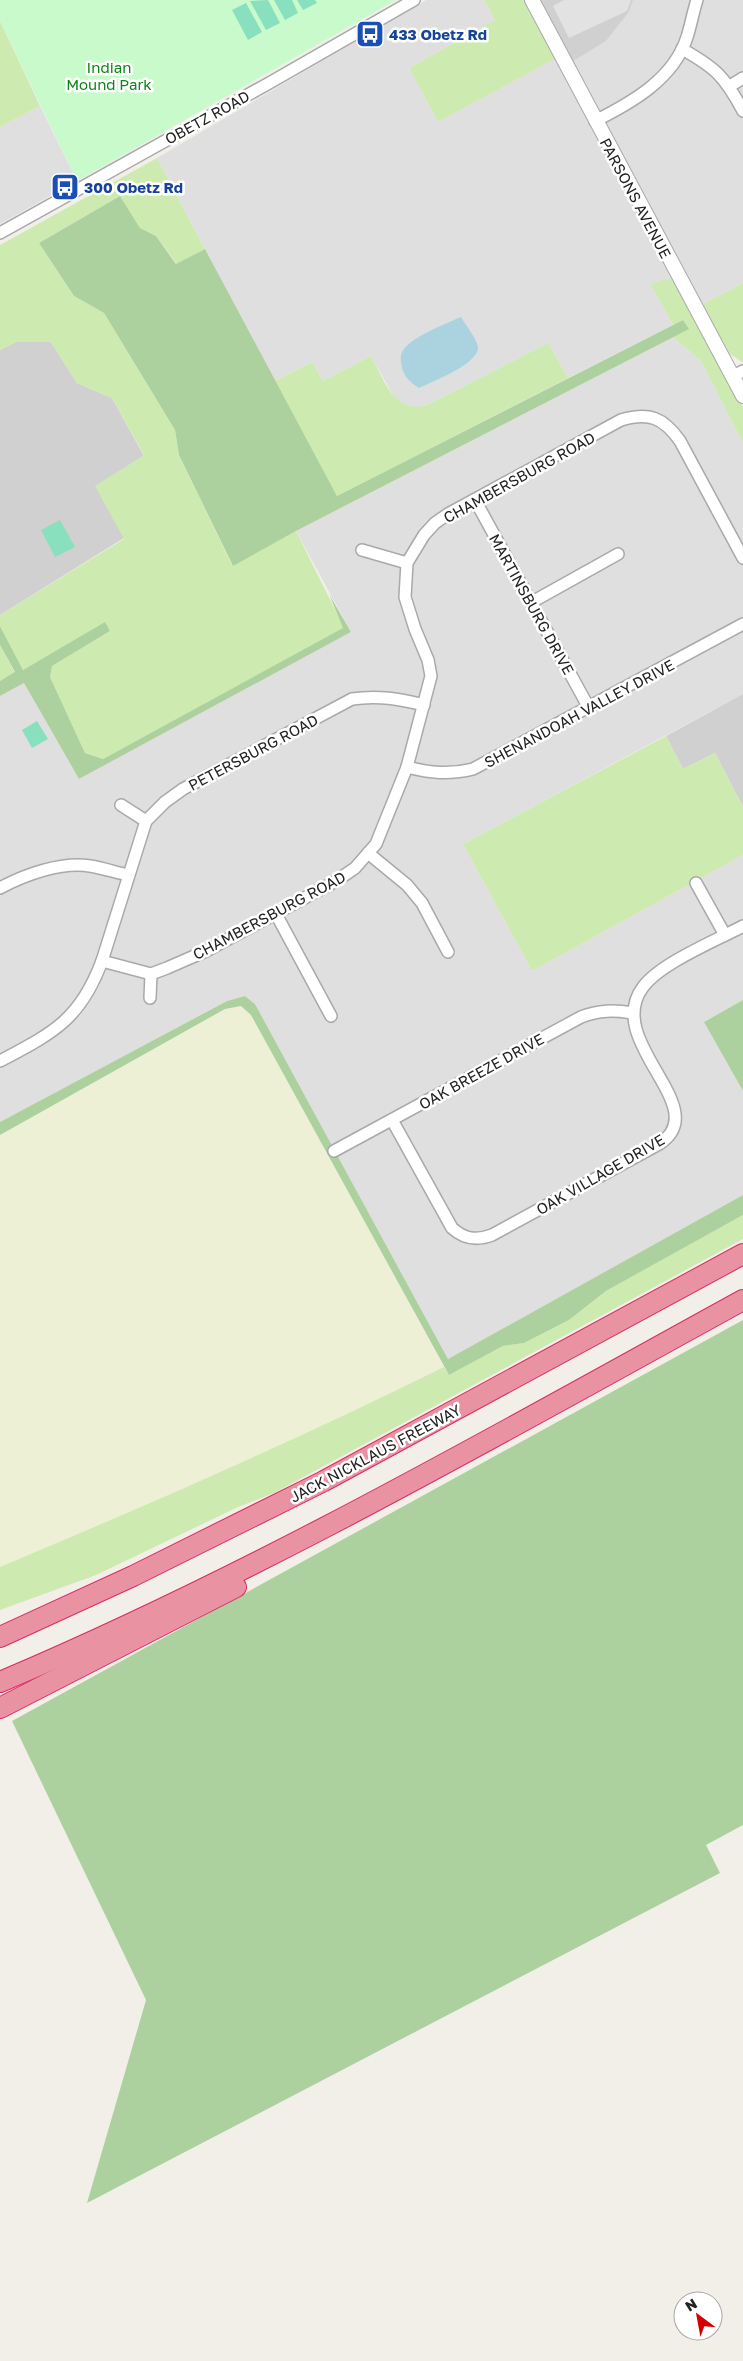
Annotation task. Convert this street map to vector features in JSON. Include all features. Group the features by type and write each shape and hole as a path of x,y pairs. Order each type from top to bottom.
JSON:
{"highway":[{"name":"JACK NICKLAUS FREEWAY","path":"0,1637 133,1576 324,1481 743,1254"},
{"path":"0,1682 229,1576 440,1467 743,1300"},
{"path":"0,1708 258,1576 440,1467"},
{"path":"0,1622 133,1576"},
{"path":"0,1702 144,1635"}],"street":[{"name":"OBETZ ROAD","path":"0,233 414,0"},
{"name":"PARSONS AVENUE","path":"532,0 595,121 738,373 743,396"},
{"path":"595,121 643,94 662,76 682,49 698,0"},
{"path":"682,49 710,65 730,86 743,111"},
{"path":"730,86 743,78"},
{"name":"CHAMBERSBURG ROAD","path":"151,974 206,951 336,881 355,868 376,844 407,767 431,676 428,660 415,629 406,597 407,563 419,542 435,523 621,420 638,415 655,418 670,427 680,441 743,558"},
{"name":"MARTINSBURG DRIVE","path":"475,500 589,708"},
{"path":"362,550 407,563"},
{"path":"532,602 618,554"},
{"name":"SHENANDOAH VALLEY DRIVE","path":"407,767 431,773 455,774 473,769 743,624"},
{"name":"PETERSBURG ROAD","path":"0,1061 63,1025 76,1011 95,980 102,961 146,821 165,802 183,789 352,699 371,696 393,698 424,705"},
{"path":"120,805 146,821"},
{"path":"368,853 407,885 422,902 448,952"},
{"path":"0,888 31,873 47,869 88,865 128,875"},
{"path":"696,883 725,935"},
{"path":"276,914 331,1016"},
{"path":"633,1014 642,988 654,975 743,926"},
{"path":"102,961 151,974 150,998"},
{"name":"OAK BREEZE DRIVE","path":"334,1151 581,1017 596,1011 633,1014"},
{"name":"OAK VILLAGE DRIVE","path":"392,1120 448,1222 456,1232 469,1238 482,1238 492,1235 659,1144 668,1136 675,1123 676,1114 672,1100 636,1033 633,1014"}],"shaded area":[{"path":"426,0 484,0 495,20 409,68 438,122 568,51 573,60 606,41 629,12 633,0 743,0 743,283 691,310 651,285 673,325 568,378 548,343 427,405 416,408 402,404 394,397 371,356 323,381 312,362 275,381 157,158"},
{"path":"541,0 633,0 629,12 606,41 573,61"},
{"path":"564,0 631,0 627,11 569,38 553,6"},
{"path":"40,106 77,181 0,224 0,127"},
{"path":"673,337 701,361 743,443 743,694 463,844 532,971 743,855 743,1000 704,1022 743,1091 743,1195 448,1359 255,1004 245,996 227,1001 0,1122 0,696 24,683 79,779 351,632 296,531"},
{"path":"16,342 51,342 77,383 112,398 144,456 124,538 0,615 0,350"},
{"path":"743,694 743,807 715,753 683,769 666,736"}],"green space":[{"name":"Indian Mound Park","path":"0,0 396,0 77,181 0,21"},
{"path":"268,0 280,23 266,30 250,1"},
{"path":"274,0 292,0 298,13 285,20"},
{"path":"297,0 315,0 317,3 303,10"},
{"path":"484,0 525,0 556,58 438,122 409,68 495,20"},
{"path":"246,3 262,32 248,40 232,10"},
{"path":"0,21 40,106 0,127"},
{"path":"157,158 205,249 177,264 156,236 140,228 120,196 39,243 74,296 104,313 175,430 179,455 232,565 296,531 344,628 103,759 85,753 50,677 52,666 110,631 105,623 23,670 0,626 0,615 124,539 95,486 144,455 112,398 77,383 51,342 16,342 0,350 0,245"},
{"path":"120,196 140,228 156,236 176,264 205,249 337,496 683,320 689,329 296,531 233,566 179,455 175,430 104,313 74,296 39,243"},
{"path":"674,279 743,406 743,443 701,361 673,337 688,329 683,320 673,325 651,285 662,280"},
{"path":"743,283 742,362 724,350 701,305"},
{"path":"548,343 568,378 337,496 275,381 312,362 323,381 371,356 386,384 398,400 406,405 416,407 427,405"},
{"path":"60,520 75,547 55,557 41,530"},
{"path":"329,594 351,632 79,779 24,683 0,696 0,681 15,672 0,645 0,626 23,670 105,622 110,631 52,666 50,677 85,753 103,759 343,628"},
{"path":"0,645 15,673 0,681"},
{"path":"37,721 48,739 32,748 22,730"},
{"path":"666,736 683,769 715,753 743,807 743,855 532,971 463,844"},
{"path":"245,996 255,1004 448,1359 743,1195 743,1215 606,1291 569,1320 524,1343 503,1346 449,1375 251,1015 241,1006 225,1009 0,1135 0,1122 227,1001"},
{"path":"743,1000 743,1091 704,1022"},
{"path":"241,1006 251,1015 444,1367 346,1416 134,1511 0,1567 0,1135 225,1009"},
{"path":"743,1215 743,1239 274,1493 236,1508 96,1575 0,1610 0,1567 335,1420 444,1367 449,1375 503,1346 524,1343 569,1320 606,1291"},
{"path":"743,1320 743,1825 706,1845 720,1873 87,2203 146,2000 12,1721"}],"water":[{"path":"461,317 477,343 477,353 464,365 444,377 419,388 403,372 402,351 415,339"}],"place":[{"name":"433 Obetz Rd","path":"370,34"},
{"name":"300 Obetz Rd","path":"65,187"}]}
